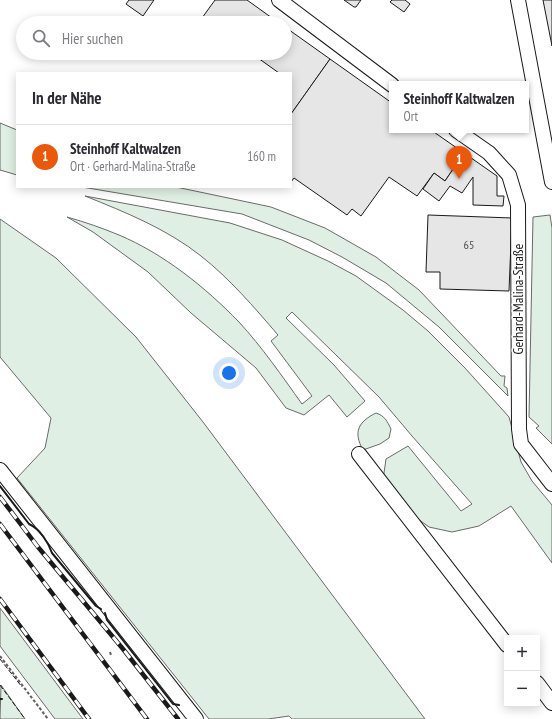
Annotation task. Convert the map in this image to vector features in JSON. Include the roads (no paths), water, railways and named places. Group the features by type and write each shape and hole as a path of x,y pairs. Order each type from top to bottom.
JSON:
{"street":[{"path":"279,0 389,82"},
{"path":"518,0 552,182"},
{"name":"Gerhard-Malina-Straße","path":"460,133 489,153 509,175 518,205 519,429 521,444 552,484"},
{"path":"359,454 504,641"},
{"path":"0,470 196,719"},
{"path":"540,687 552,703"}],"railway":[{"path":"0,497 38,547 123,649 178,719"},
{"path":"0,524 147,719"},
{"path":"0,599 89,719"}],"place":[{"name":"Steinhoff Kaltwalzen","path":"459,179"}]}
